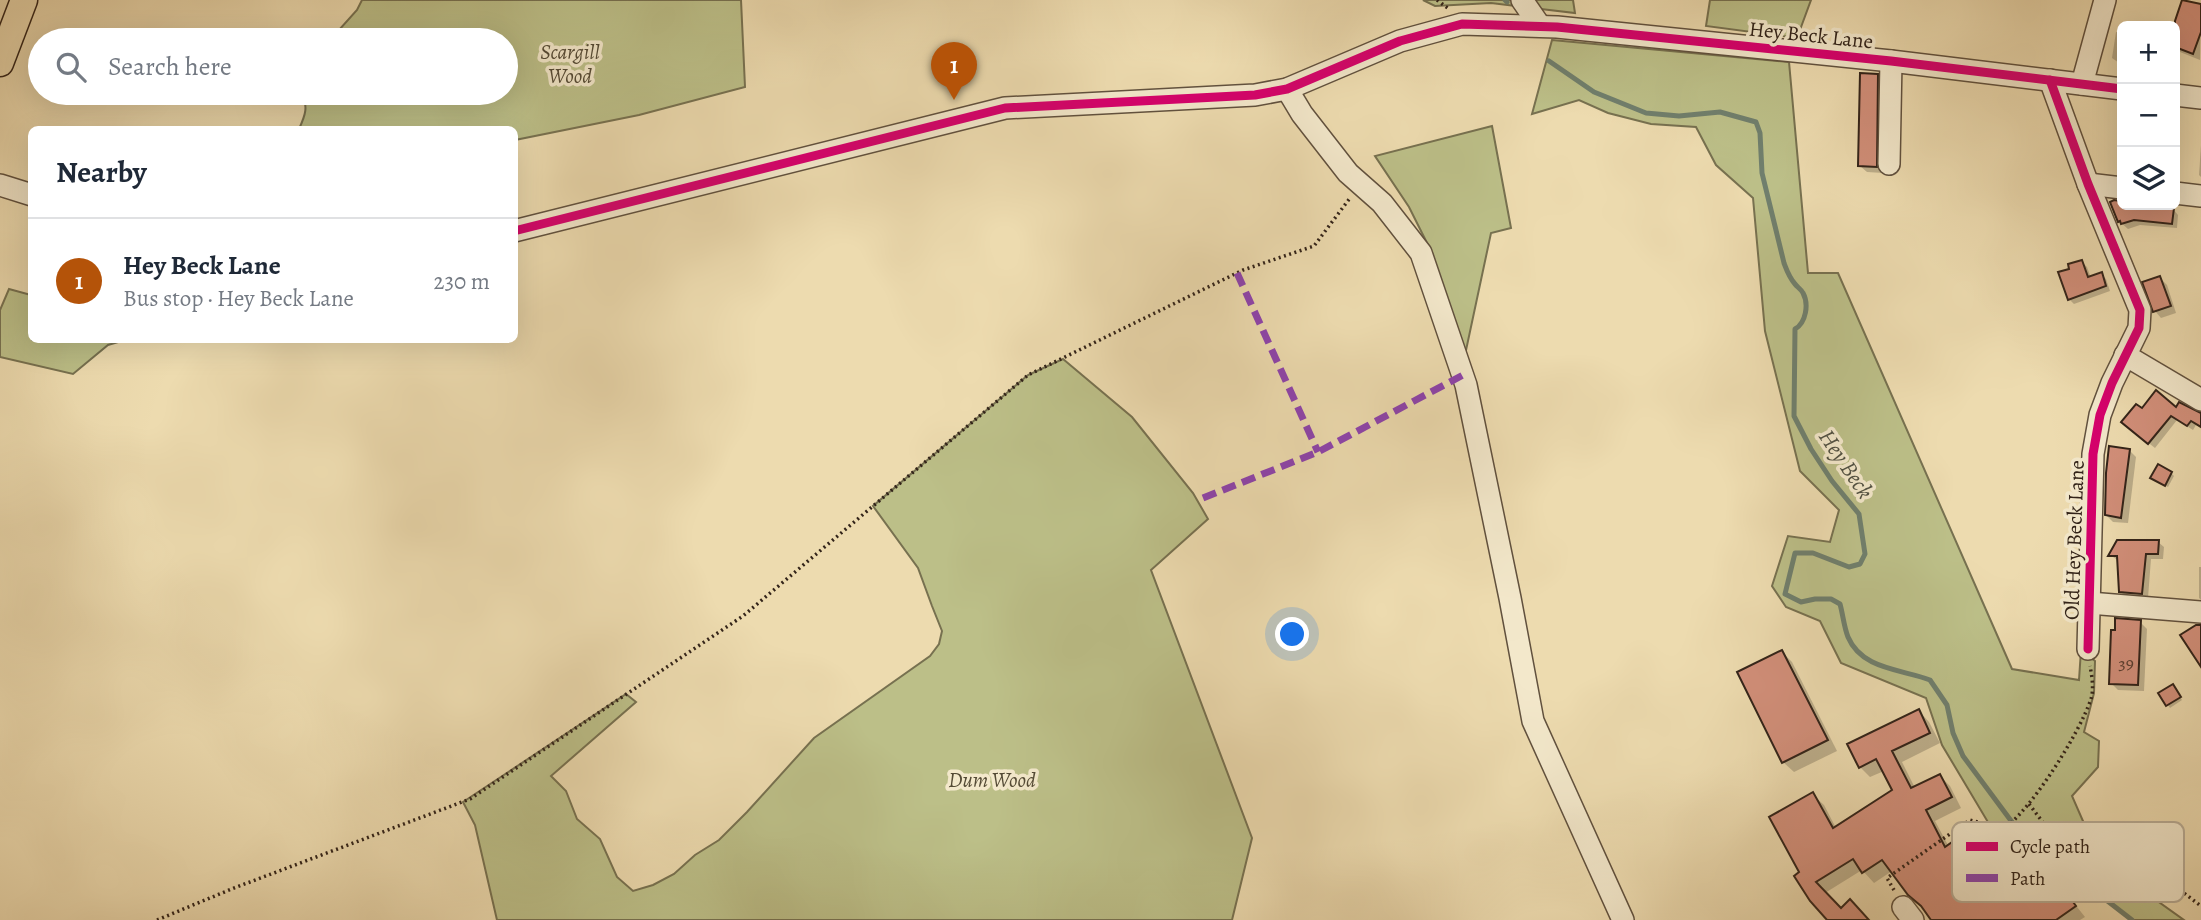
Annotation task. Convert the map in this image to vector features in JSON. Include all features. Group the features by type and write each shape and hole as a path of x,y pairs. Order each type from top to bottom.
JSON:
{"main road":[{"path":"0,62 24,0"}],"street":[{"path":"1522,0 1540,26"},
{"path":"2082,84 2105,0"},
{"name":"Hey Beck Lane","path":"518,230 1004,108 1255,94 1287,89 1400,41 1462,24 1540,26 1891,61 2117,88"},
{"path":"1889,164 1891,61"},
{"name":"Old Hey Beck Lane","path":"2050,80 2088,184 2140,310 2139,328 2100,415 2093,454 2088,649"},
{"path":"1287,89 1302,114 1348,173 1382,203 1421,253 1466,385 1533,721 1623,920"},
{"path":"2180,96 2201,98"},
{"path":"2088,184 2117,187"},
{"path":"0,185 28,194"},
{"path":"2180,194 2201,196"},
{"path":"2125,355 2201,400"},
{"path":"2089,603 2201,612"}],"path":[{"path":"157,920 470,799 743,616 1028,375 1243,270 1314,246 1351,196 1348,173"},
{"path":"2013,822 2029,804 2073,737 2092,696 2088,649"},
{"path":"2029,804 2043,822"},
{"path":"1908,914 1887,878 1952,833"},
{"path":"2184,893 2201,906"}],"green space":[{"name":"Scargill Wood","path":"362,0 741,0 745,87 639,115 518,139 518,126 300,126 305,105 518,105 518,28 341,28"},
{"path":"1423,0 1573,0 1575,13 1491,3 1435,6"},
{"path":"1710,0 1811,0 1797,38 1706,26"},
{"path":"1552,40 1789,62 1808,273 1838,273 2012,669 2079,680 2081,650 2095,661 2094,693 2084,732 2099,741 2098,767 2072,796 2083,822 1988,822 1942,745 1926,698 1841,663 1820,621 1786,607 1772,586 1788,536 1830,542 1839,510 1800,471 1765,331 1753,198 1716,165 1696,127 1651,124 1608,113 1579,100 1532,114"},
{"path":"1492,126 1511,228 1491,233 1465,355 1429,247 1409,207 1375,156"},
{"path":"9,289 28,294 28,343 115,343 108,345 73,374 0,357 0,310"},
{"name":"Dum Wood","path":"1063,359 1132,417 1193,493 1208,519 1151,570 1252,838 1232,920 497,920 475,825 463,802 626,694 636,702 551,776 566,791 577,819 600,839 617,877 633,891 653,885 674,874 695,855 719,840 814,738 930,656 939,644 942,631 918,568 873,506 1028,375"},
{"path":"2109,902 2159,902 2184,920 2132,920"}],"building":[{"path":"2182,0 2201,4 2201,32 2193,54 2180,49 2180,21 2175,21"},
{"path":"1860,73 1878,74 1877,167 1858,166"},
{"path":"2117,200 2117,210 2174,210 2172,224 2134,220 2121,224 2110,202"},
{"path":"2082,260 2088,277 2102,272 2106,286 2068,300 2058,272 2069,269 2068,264"},
{"path":"2160,276 2171,306 2153,312 2142,282"},
{"path":"2156,390 2176,407 2179,402 2201,413 2201,427 2191,421 2187,426 2171,416 2148,444 2121,422 2136,404 2142,408"},
{"path":"2109,446 2130,449 2121,518 2105,515"},
{"path":"2158,464 2172,472 2165,486 2150,478"},
{"path":"2117,540 2159,540 2158,554 2146,554 2142,594 2119,592 2117,556 2108,556"},
{"path":"2115,618 2141,620 2138,685 2109,684 2111,630 2115,630"},
{"path":"2196,625 2201,625 2201,667 2180,635"},
{"path":"1782,650 1828,740 1782,763 1737,672"},
{"path":"2173,684 2181,697 2166,706 2158,693"},
{"path":"1919,709 1930,733 1892,751 1911,788 1940,774 1952,797 1926,810 1945,847 1952,842 1952,902 2073,902 2076,906 2056,920 1931,920 1882,860 1862,873 1853,859 1816,882 1841,908 1850,899 1869,920 1827,920 1810,901 1794,876 1799,872 1769,817 1813,792 1833,828 1892,790 1876,759 1859,768 1847,744"}],"waterway":[{"name":"Hey Beck","path":"1549,61 1594,92 1646,113 1679,116 1720,112 1756,122 1760,133 1762,173 1784,263 1806,302 1804,318 1795,329 1794,416 1832,481 1859,514 1865,554 1860,564 1849,567 1813,553 1795,553 1785,594 1801,602 1831,599 1840,604 1848,637 1854,648 1863,656 1884,667 1930,680 1947,705 1953,733 1963,756 2012,822"},
{"name":"Hey Beck","path":"2109,902 2132,920"}],"marked path":[{"path":"1237,273 1318,452"},
{"path":"1203,498 1318,452 1463,375"}],"cycle path":[{"path":"518,230 1005,108 1255,95 1287,89 1400,41 1462,24 1557,27 1891,61 2117,88"},
{"path":"2050,80 2088,184 2140,310 2139,328 2112,383 2100,415 2093,454 2088,649"}],"place":[{"name":"Hey Beck Lane","path":"954,100"}]}
